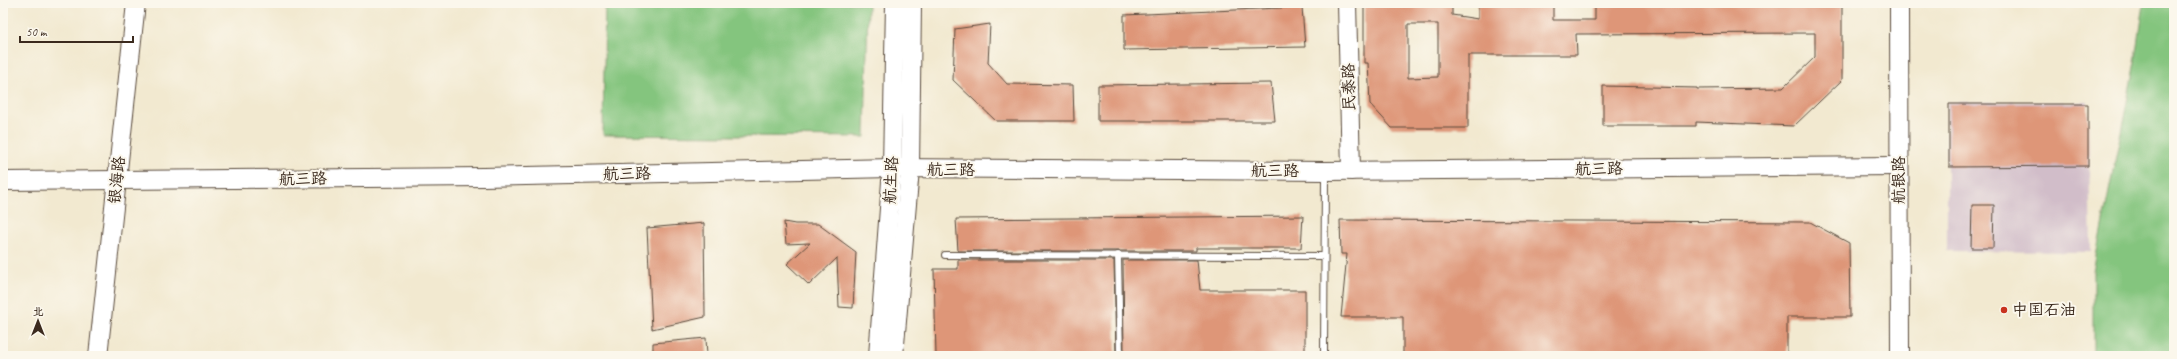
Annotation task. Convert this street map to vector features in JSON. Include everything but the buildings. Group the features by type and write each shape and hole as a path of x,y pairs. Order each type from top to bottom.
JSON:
{"street":[{"name":"银海路","path":"98,356 136,3"},
{"name":"航生路","path":"878,356 892,168 895,3"},
{"path":"894,356 910,169 912,3"},
{"name":"民泰路","path":"1347,3 1351,171"},
{"name":"航银路","path":"1899,3 1898,166 1900,356"},
{"name":"航三路","path":"3,181 492,176 892,168 1351,171 1898,166"}],"lane":[{"path":"1324,356 1325,171"},
{"path":"946,255 1324,256"},
{"path":"1118,255 1120,356"}],"shaded area":[{"path":"1947,102 2088,102 2091,252 1947,251"}],"green space":[{"path":"605,3 868,3 865,137 603,135"},
{"path":"2144,3 2174,3 2174,356 2093,356 2093,271 2137,52"}],"place":[{"name":"中国石油","path":"2004,310"}]}
